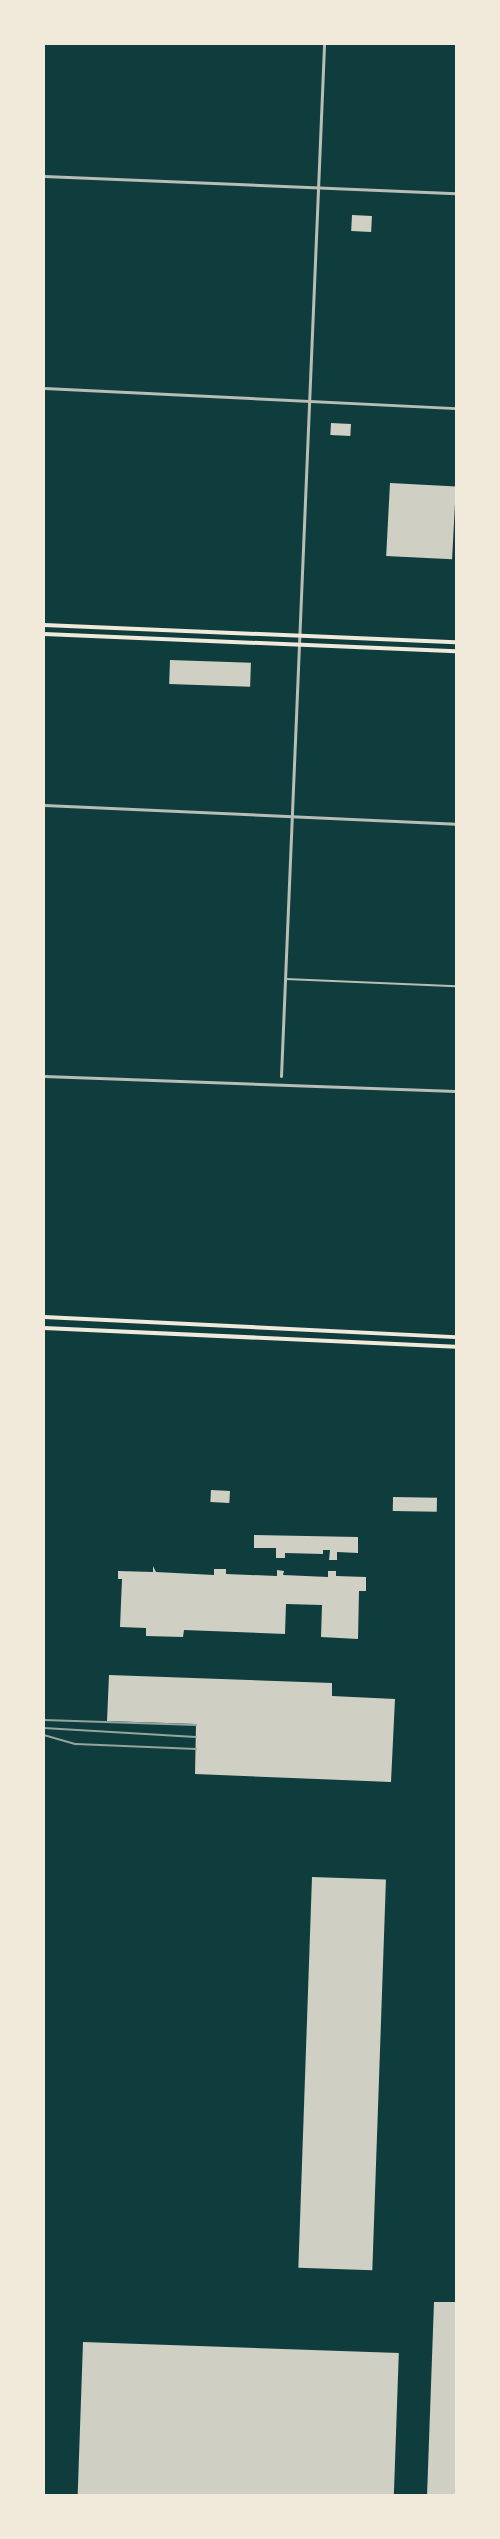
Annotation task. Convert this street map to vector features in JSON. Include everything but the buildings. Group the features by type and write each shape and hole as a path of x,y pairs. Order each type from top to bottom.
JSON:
{"main road":[{"path":"44,625 456,642"},
{"path":"175,631 175,639"},
{"path":"44,634 456,651"},
{"path":"44,1317 455,1337"},
{"path":"44,1328 456,1347"},
{"path":"267,1328 267,1338"}],"street":[{"path":"281,1076 324,44"},
{"path":"44,176 456,193"},
{"path":"44,388 456,408"},
{"path":"44,805 456,824"},
{"path":"44,1076 456,1091"}],"lane":[{"path":"285,979 456,986"}],"railway":[{"path":"44,1720 196,1725"},
{"path":"44,1728 196,1737"},
{"path":"44,1735 76,1744 196,1749"}]}
